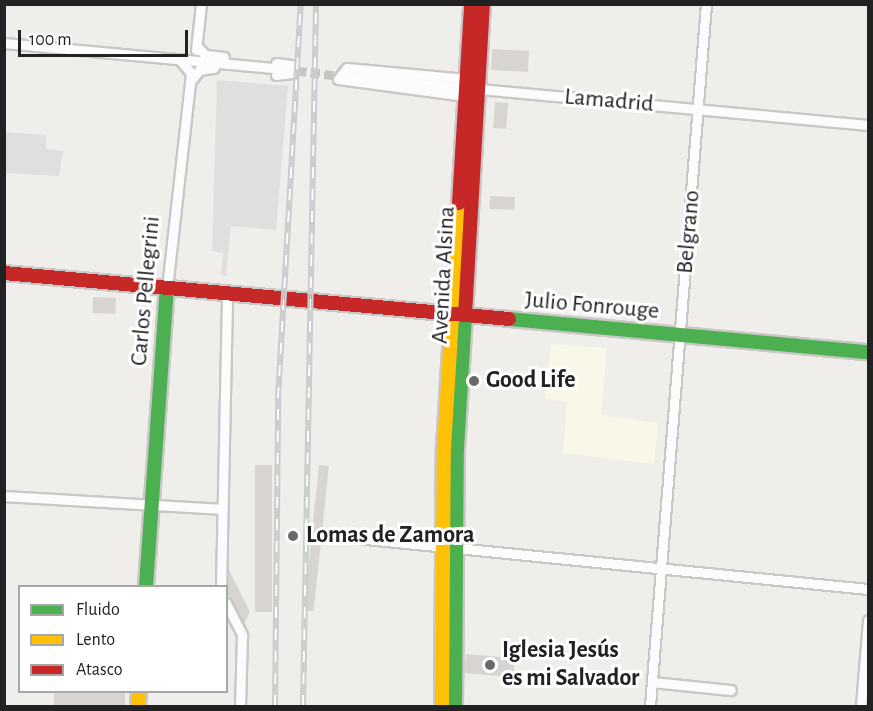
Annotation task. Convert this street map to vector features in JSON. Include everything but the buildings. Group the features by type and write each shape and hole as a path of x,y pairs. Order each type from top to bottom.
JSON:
{"street":[{"path":"179,59 193,56 197,46 201,4"},
{"name":"Avenida Alsina","path":"449,547 471,4"},
{"name":"Avenida Alsina","path":"468,88 483,4"},
{"name":"Belgrano","path":"650,706 663,567 706,4"},
{"path":"4,43 284,69"},
{"path":"190,82 208,67 292,73 288,63 212,56 197,46"},
{"path":"179,59 189,67 190,82"},
{"name":"Lamadrid","path":"347,68 468,88 338,79 347,68"},
{"name":"Lamadrid","path":"350,77 868,125"},
{"name":"Carlos Pellegrini","path":"146,585 167,288 190,82"},
{"name":"Julio Fonrouge","path":"4,273 167,288 227,291 680,338 868,352"},
{"path":"221,585 227,291"},
{"path":"4,496 223,509"},
{"path":"366,539 868,588"},
{"path":"442,706 449,547"},
{"path":"449,547 455,706"},
{"path":"228,607 242,635 240,706"},
{"path":"861,706 868,620"},
{"path":"652,682 731,690"}],"shaded area":[{"path":"217,80 288,86 276,230 231,226 226,276 221,275 223,253 212,251"},
{"path":"4,132 46,135 46,149 63,151 59,176 5,173"},
{"path":"551,344 607,348 601,415 658,423 654,464 563,453 567,402 545,399"}],"tunnel":[{"path":"284,69 348,77"}],"railway":[{"path":"275,706 278,398 301,4"},
{"path":"303,706 316,4"}],"traffic: fast":[{"path":"146,585 167,288"},
{"path":"455,706 457,449 465,315"},
{"path":"509,319 868,352"}],"traffic: slow":[{"path":"442,706 444,448 459,203"},
{"path":"138,706 139,693"}],"traffic: jam":[{"path":"459,203 471,4"},
{"path":"465,315 483,4"},
{"path":"4,273 509,319"}],"place":[{"name":"Good Life","path":"474,381"},
{"name":"Lomas de Zamora","path":"293,536"},
{"name":"Iglesia Jesús es mi Salvador","path":"490,665"}]}
